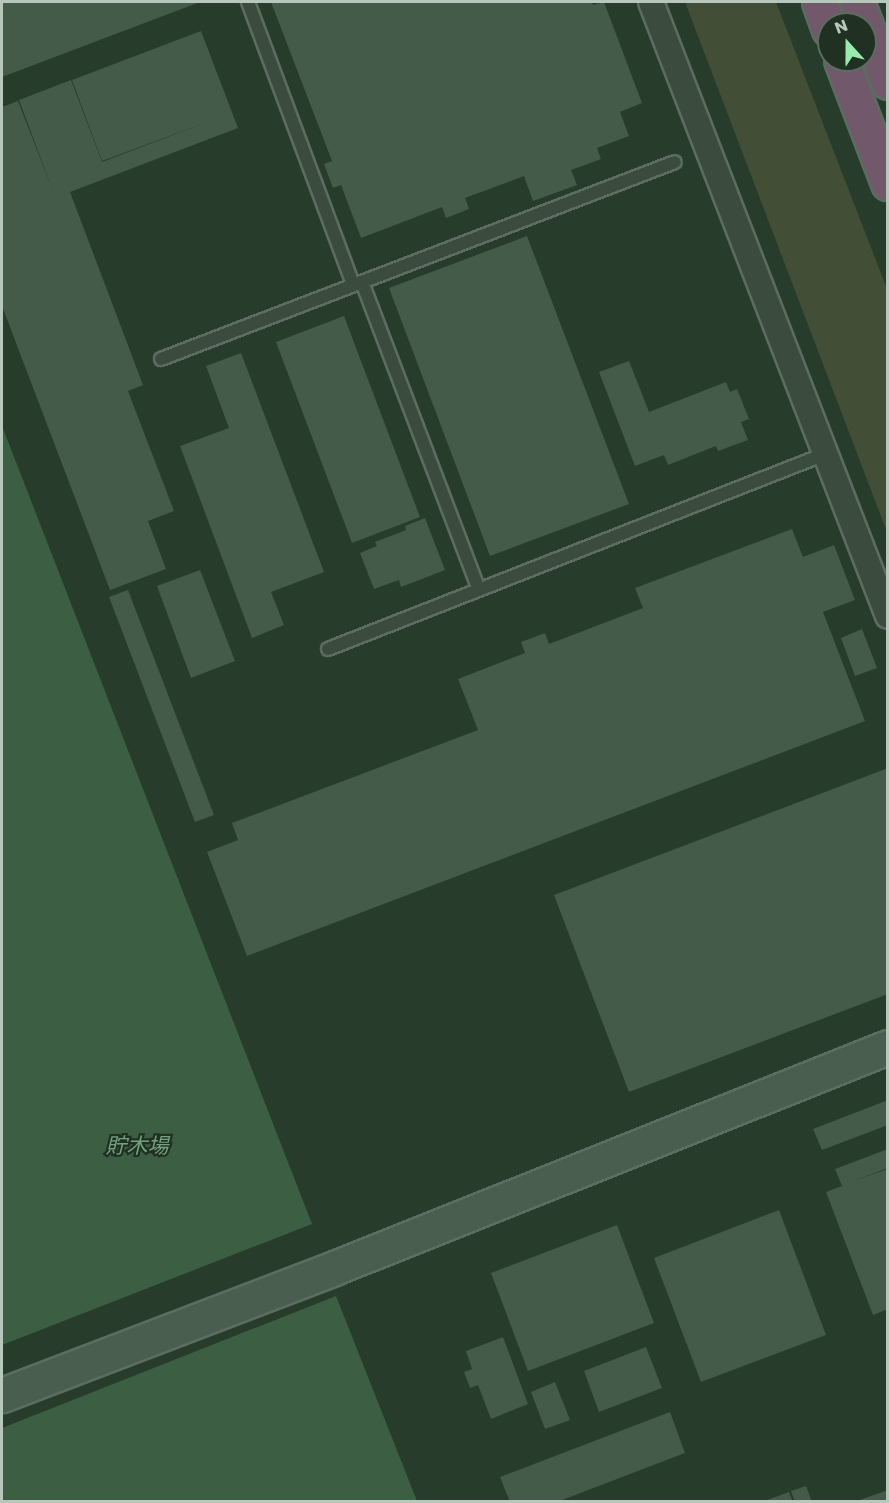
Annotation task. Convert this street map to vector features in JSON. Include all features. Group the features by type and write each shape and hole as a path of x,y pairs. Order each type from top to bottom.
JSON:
{"highway":[{"path":"856,2 888,82"},
{"path":"846,72 888,183"}],"street":[{"path":"651,2 888,616"},
{"path":"2,1395 334,1268 888,1047"}],"lane":[{"path":"248,2 479,590"},
{"path":"161,359 675,162"},
{"path":"328,649 825,454"}],"shaded area":[{"path":"685,2 776,2 887,289 887,532"}],"water":[{"name":"貯木場","path":"2,426 312,1224 2,1345"},
{"path":"336,1296 417,1501 2,1501 2,1428"}],"building":[{"path":"2,2 200,2 2,77"},
{"path":"271,2 592,2 593,5 604,2 642,103 620,112 629,136 597,148 601,159 571,170 577,185 533,201 524,176 465,198 469,209 446,218 442,207 361,238 341,185 333,188 324,164 332,161"},
{"path":"201,31 238,128 70,192 143,385 128,391 174,511 148,521 166,569 110,590 2,306 2,107 18,101 54,194 19,100 71,80 102,162 210,121 102,161 72,80"},
{"path":"527,236 629,504 490,556 389,288"},
{"path":"344,316 420,517 352,543 276,342"},
{"path":"241,353 324,572 271,592 284,625 252,638 180,446 229,428 206,366"},
{"path":"629,361 649,412 726,382 730,392 737,389 749,419 741,422 748,440 718,451 716,446 668,465 664,455 635,466 599,372"},
{"path":"425,518 445,570 401,587 399,580 374,589 360,553 377,546 375,542 406,530 405,526"},
{"path":"792,529 803,557 834,545 855,600 823,612 865,721 247,956 207,852 238,840 232,823 478,730 458,679 525,653 521,642 545,633 549,644 643,608 635,588"},
{"path":"200,570 235,661 191,678 157,586"},
{"path":"128,590 214,815 195,822 109,597"},
{"path":"862,629 877,668 855,676 841,638"},
{"path":"888,768 888,994 629,1092 554,895"},
{"path":"888,1100 888,1125 822,1150 813,1129"},
{"path":"888,1149 888,1168 853,1181 888,1169 888,1309 873,1315 826,1192 842,1186 835,1169"},
{"path":"779,1210 826,1335 701,1382 654,1258"},
{"path":"617,1225 654,1323 528,1371 491,1273"},
{"path":"503,1337 528,1404 491,1419 478,1385 470,1388 464,1372 472,1369 466,1351"},
{"path":"646,1347 662,1388 599,1412 584,1371"},
{"path":"555,1382 570,1420 545,1429 531,1392"},
{"path":"670,1412 685,1453 557,1502 510,1502 500,1477"},
{"path":"806,1486 812,1502 795,1502 791,1491"},
{"path":"888,1490 888,1502 857,1502 857,1501"},
{"path":"789,1492 793,1502 764,1502 764,1501"}]}
